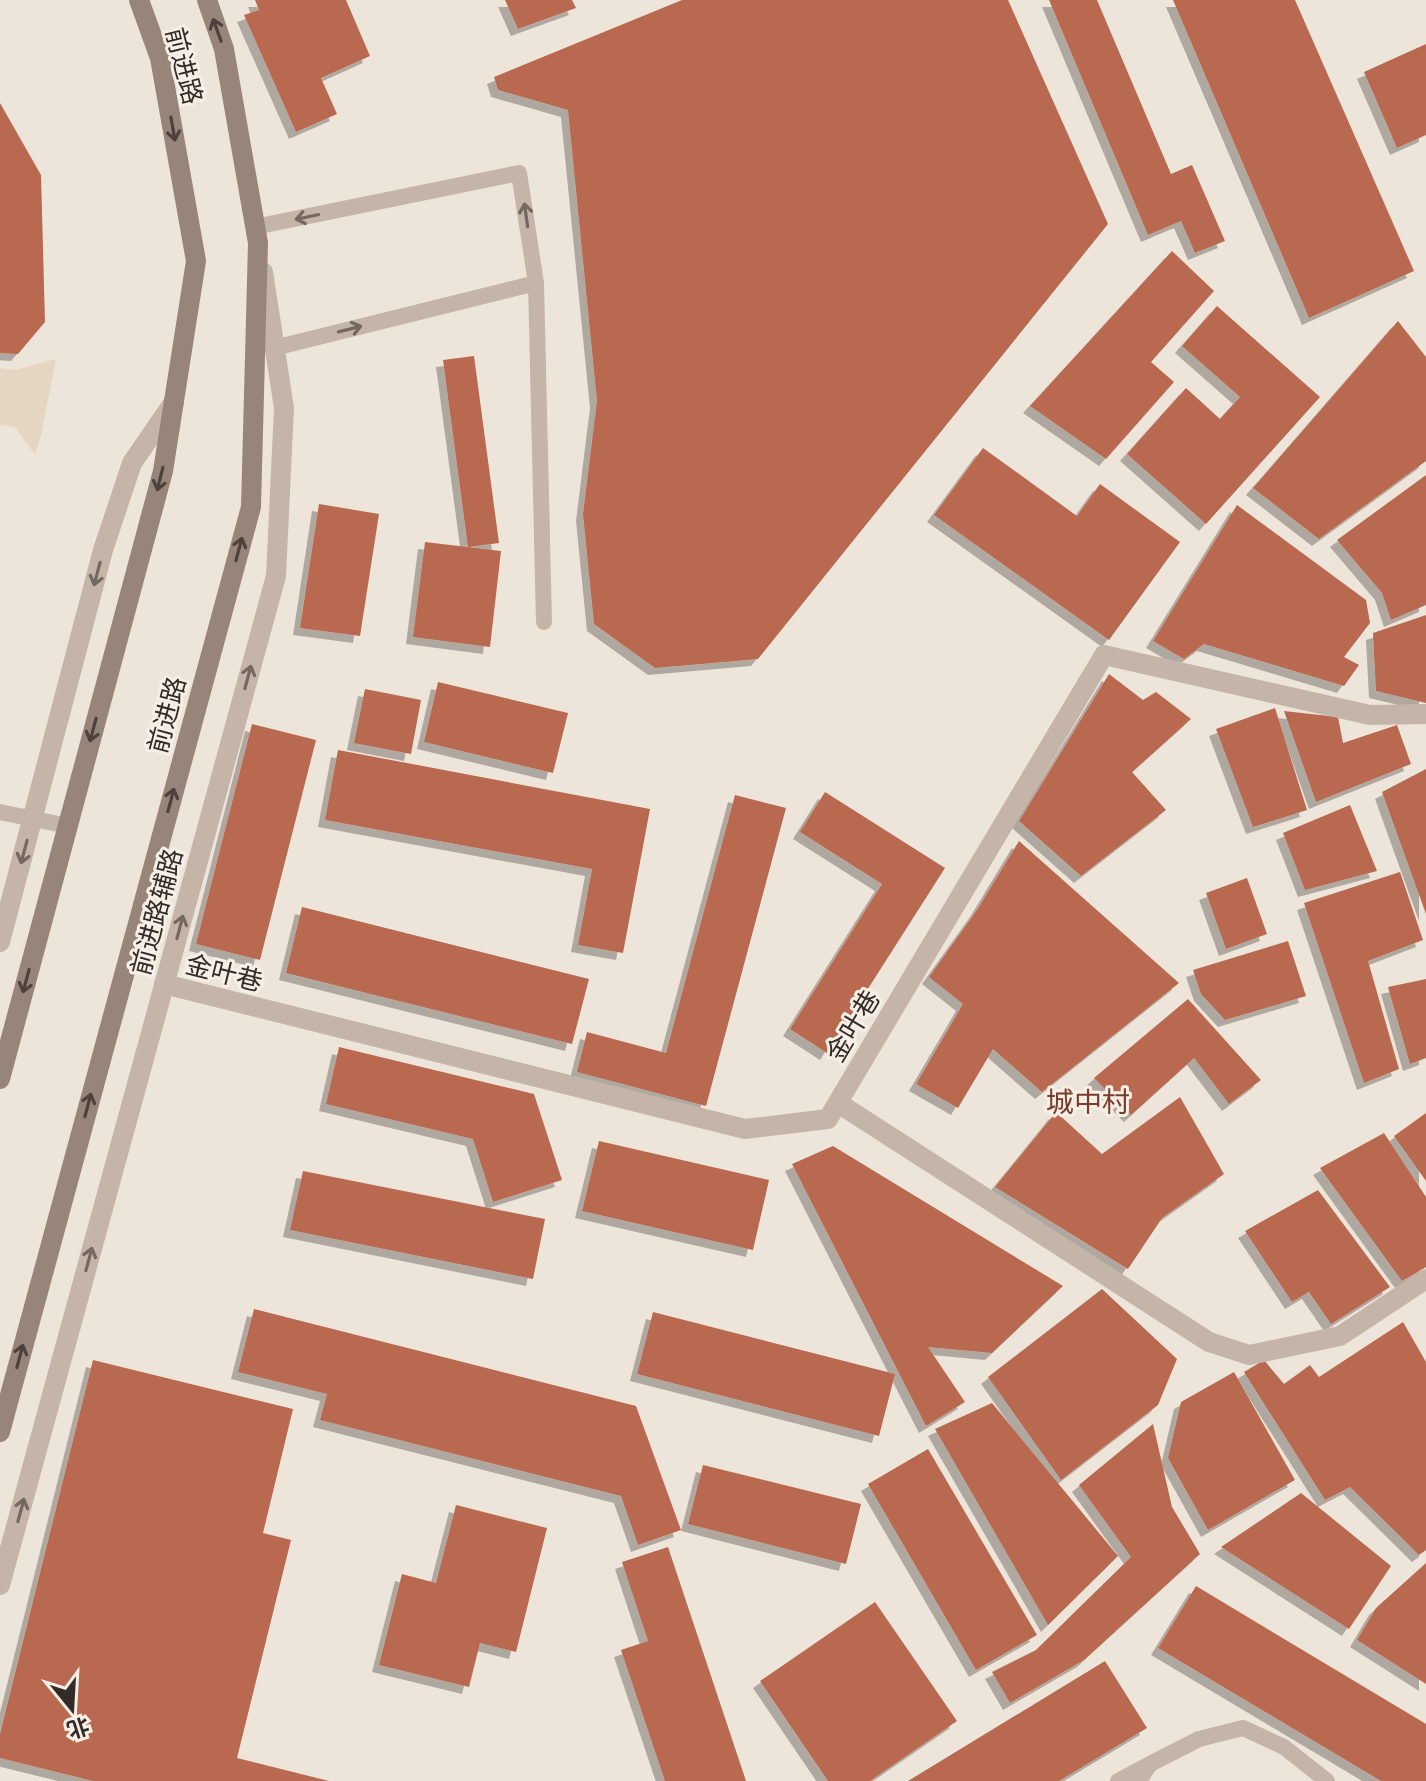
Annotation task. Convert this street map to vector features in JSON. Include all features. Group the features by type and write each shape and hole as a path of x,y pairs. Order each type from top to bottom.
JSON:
{"main road":[{"name":"前进路","path":"0,1079 163,471 196,261 160,58 139,0"},
{"name":"前进路","path":"0,1432 251,507 257,235 224,49 207,0"}],"street":[{"name":"前进路辅路","path":"0,1585 276,576 284,408 257,235"},
{"path":"0,942 103,550 132,463 174,402"},
{"name":"金叶巷","path":"164,984 745,1129 828,1119 1104,655 1370,715 1426,714"},
{"path":"838,1103 1209,1342 1249,1355 1340,1336 1426,1279"}],"lane":[{"path":"257,235 519,173 536,283 544,622"},
{"path":"274,348 536,283"},
{"path":"0,812 68,826"},
{"path":"1118,1781 1199,1739 1243,1728 1284,1747 1327,1781"},
{"path":"1139,1781 1150,1764"}],"shaded area":[{"path":"56,359 35,455 15,427 0,425 0,368 15,370"}],"building":[{"path":"255,0 346,0 370,56 321,78 337,114 296,132 244,15 259,10"},
{"path":"505,0 572,0 576,8 518,29"},
{"path":"682,0 1008,0 1108,224 758,659 655,668 594,624 583,514 597,401 568,110 498,90 494,77"},
{"path":"1049,0 1097,0 1171,174 1192,165 1225,241 1195,253 1181,221 1148,235"},
{"path":"1173,0 1295,0 1414,271 1309,318"},
{"path":"1426,44 1426,135 1397,148 1364,72"},
{"path":"0,103 41,175 45,322 18,354 0,353"},
{"path":"1172,251 1214,291 1151,362 1174,382 1106,459 1030,406"},
{"path":"1217,306 1320,397 1206,524 1127,454 1186,388 1220,419 1240,397 1182,346"},
{"path":"1398,321 1426,357 1426,461 1319,539 1253,488"},
{"path":"474,356 499,543 468,547 443,360"},
{"path":"983,448 1077,516 1100,484 1180,542 1109,640 934,515"},
{"path":"1426,475 1426,605 1391,620 1382,593 1337,540"},
{"path":"319,504 379,514 360,636 300,628"},
{"path":"1237,505 1366,600 1370,623 1344,657 1359,665 1344,686 1204,644 1184,659 1153,641"},
{"path":"425,542 501,551 490,647 413,637"},
{"path":"1426,615 1426,703 1376,691 1373,633"},
{"path":"1109,674 1143,700 1156,692 1191,719 1132,772 1166,810 1081,876 1019,821"},
{"path":"438,682 568,713 553,773 424,742"},
{"path":"365,689 421,700 411,754 354,743"},
{"path":"1275,708 1307,810 1253,827 1216,729"},
{"path":"1284,711 1338,717 1343,743 1397,725 1411,764 1316,802"},
{"path":"252,724 316,740 260,960 196,944"},
{"path":"338,750 650,809 623,953 578,945 592,869 325,820"},
{"path":"1426,769 1426,914 1382,792"},
{"path":"825,792 945,868 827,1053 790,1029 882,884 800,832"},
{"path":"735,795 786,808 706,1106 577,1072 587,1032 666,1053"},
{"path":"1350,805 1377,871 1305,890 1283,833"},
{"path":"1019,841 1179,983 1042,1092 993,1049 958,1108 916,1084 963,1004 929,977 977,910"},
{"path":"1400,872 1423,940 1368,961 1399,1069 1364,1083 1304,903"},
{"path":"1247,878 1267,934 1226,949 1206,893"},
{"path":"302,907 589,979 572,1044 286,973"},
{"path":"1288,941 1306,996 1225,1020 1201,994 1193,970"},
{"path":"1426,979 1426,1058 1410,1064 1388,987"},
{"path":"1188,999 1261,1080 1229,1104 1194,1058 1131,1115 1094,1078"},
{"path":"339,1047 534,1094 562,1180 493,1202 473,1139 326,1104"},
{"path":"1180,1097 1224,1174 1162,1218 1128,1269 995,1187 1056,1112 1102,1154"},
{"path":"1426,1113 1426,1181 1394,1136"},
{"path":"1384,1133 1426,1197 1426,1267 1402,1281 1320,1168"},
{"path":"599,1141 769,1180 753,1250 582,1211"},
{"path":"833,1146 1063,1286 992,1353 928,1347 965,1402 926,1426 792,1164"},
{"path":"303,1171 545,1219 533,1279 290,1230"},
{"path":"1318,1190 1390,1287 1331,1324 1309,1292 1292,1302 1245,1231"},
{"path":"1102,1289 1177,1359 1158,1405 1061,1480 988,1377"},
{"path":"254,1309 636,1406 681,1530 638,1545 621,1496 320,1420 327,1394 238,1372"},
{"path":"653,1312 895,1374 879,1436 637,1374"},
{"path":"1403,1322 1426,1362 1426,1550 1419,1555 1350,1487 1325,1500 1244,1372 1264,1360 1284,1384 1310,1365 1319,1377"},
{"path":"93,1360 293,1409 263,1533 291,1540 237,1758 329,1781 93,1781 0,1758 0,1734"},
{"path":"1234,1372 1295,1480 1208,1530 1168,1458 1181,1402"},
{"path":"992,1403 1118,1556 1048,1625 935,1429"},
{"path":"1153,1424 1172,1507 1200,1554 1084,1660 1010,1703 992,1672 1036,1650 1131,1557 1079,1485"},
{"path":"928,1449 1037,1635 976,1670 868,1484"},
{"path":"703,1465 861,1504 846,1564 688,1524"},
{"path":"1301,1493 1391,1566 1349,1629 1221,1547"},
{"path":"456,1505 547,1528 516,1652 480,1643 469,1687 379,1665 402,1574 436,1583"},
{"path":"668,1547 746,1781 665,1781 621,1650 648,1641 622,1562"},
{"path":"1426,1563 1426,1684 1357,1640 1376,1608"},
{"path":"1196,1586 1426,1724 1426,1781 1381,1781 1158,1648"},
{"path":"875,1602 957,1721 870,1781 828,1781 760,1681"},
{"path":"1105,1661 1147,1728 1059,1781 908,1781"}],"district":[{"name":"城中村","path":"1088,1102"}]}
